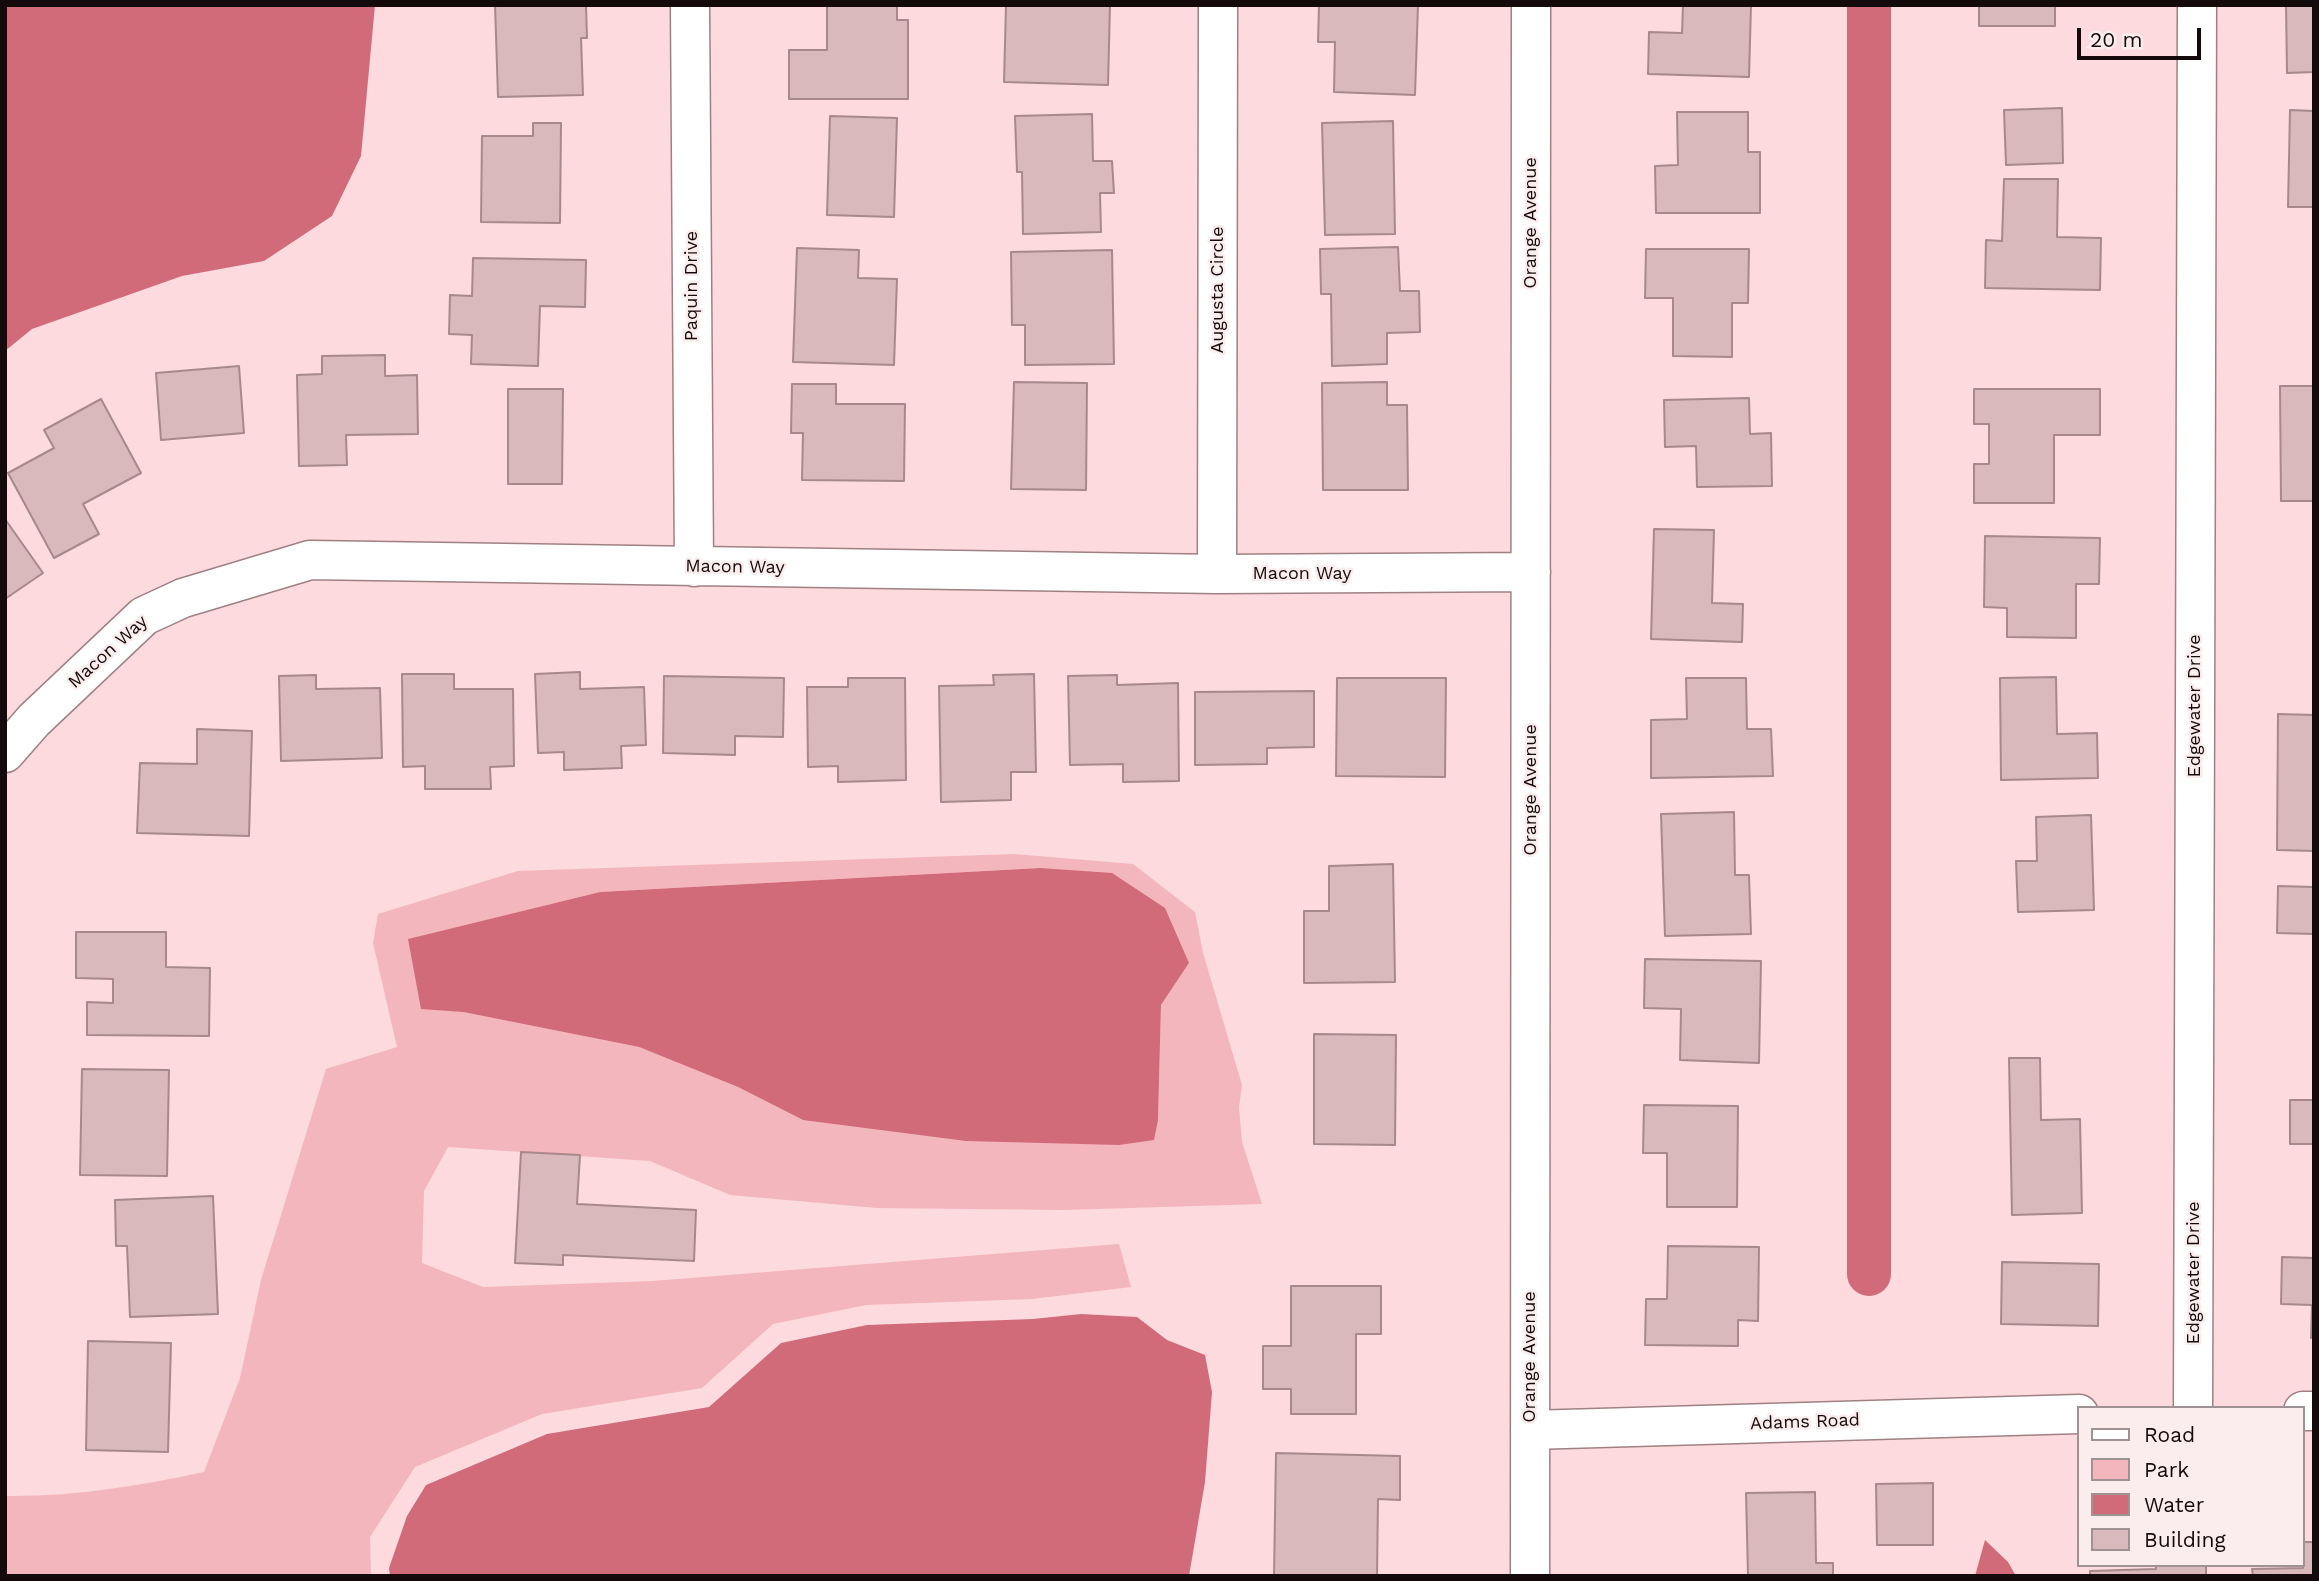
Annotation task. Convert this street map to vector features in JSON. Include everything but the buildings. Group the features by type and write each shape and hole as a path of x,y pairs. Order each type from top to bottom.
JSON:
{"street":[{"name":"Paquin Drive","path":"690,5 694,567"},
{"name":"Augusta Circle","path":"1217,574 1218,5"},
{"name":"Orange Avenue","path":"1530,1576 1531,5"},
{"name":"Edgewater Drive","path":"2193,1406 2197,5"},
{"name":"Macon Way","path":"5,752 34,720 144,616 183,598 310,560 1217,574 1531,572"},
{"name":"Adams Road","path":"1530,1430 2078,1414"}],"green space":[{"path":"1014,854 1133,864 1195,912 1203,953 1242,1085 1239,1107 1242,1142 1262,1204 1064,1210 877,1208 730,1195 650,1161 448,1147 424,1191 422,1263 483,1287 653,1281 1119,1244 1131,1287 1032,1299 866,1305 773,1324 702,1388 542,1414 415,1467 370,1537 371,1576 5,1576 5,1496 105,1490 204,1472 240,1378 261,1280 326,1069 397,1047 373,943 378,914 518,871","holes":["1040,868 1189,963 1161,1005 1158,1120 803,1120 738,1087 639,1047 463,1012 409,939 600,892"]}],"water":[{"path":"5,5 375,5 361,156 332,216 264,261 182,276 32,329 5,351"},
{"path":"1040,868 1112,873 1165,908 1189,963 1161,1005 1158,1120 1154,1140 1119,1145 966,1141 803,1120 738,1087 639,1047 463,1012 421,1009 408,939 600,892"},
{"path":"1081,1314 1137,1317 1167,1340 1205,1355 1212,1392 1205,1482 1189,1576 390,1576 389,1568 407,1516 426,1485 547,1434 709,1407 781,1343 867,1325 1033,1319"},
{"path":"1985,1540 2008,1562 2016,1576 1975,1576"}],"waterway":[{"path":"1869,5 1869,1274"}]}
